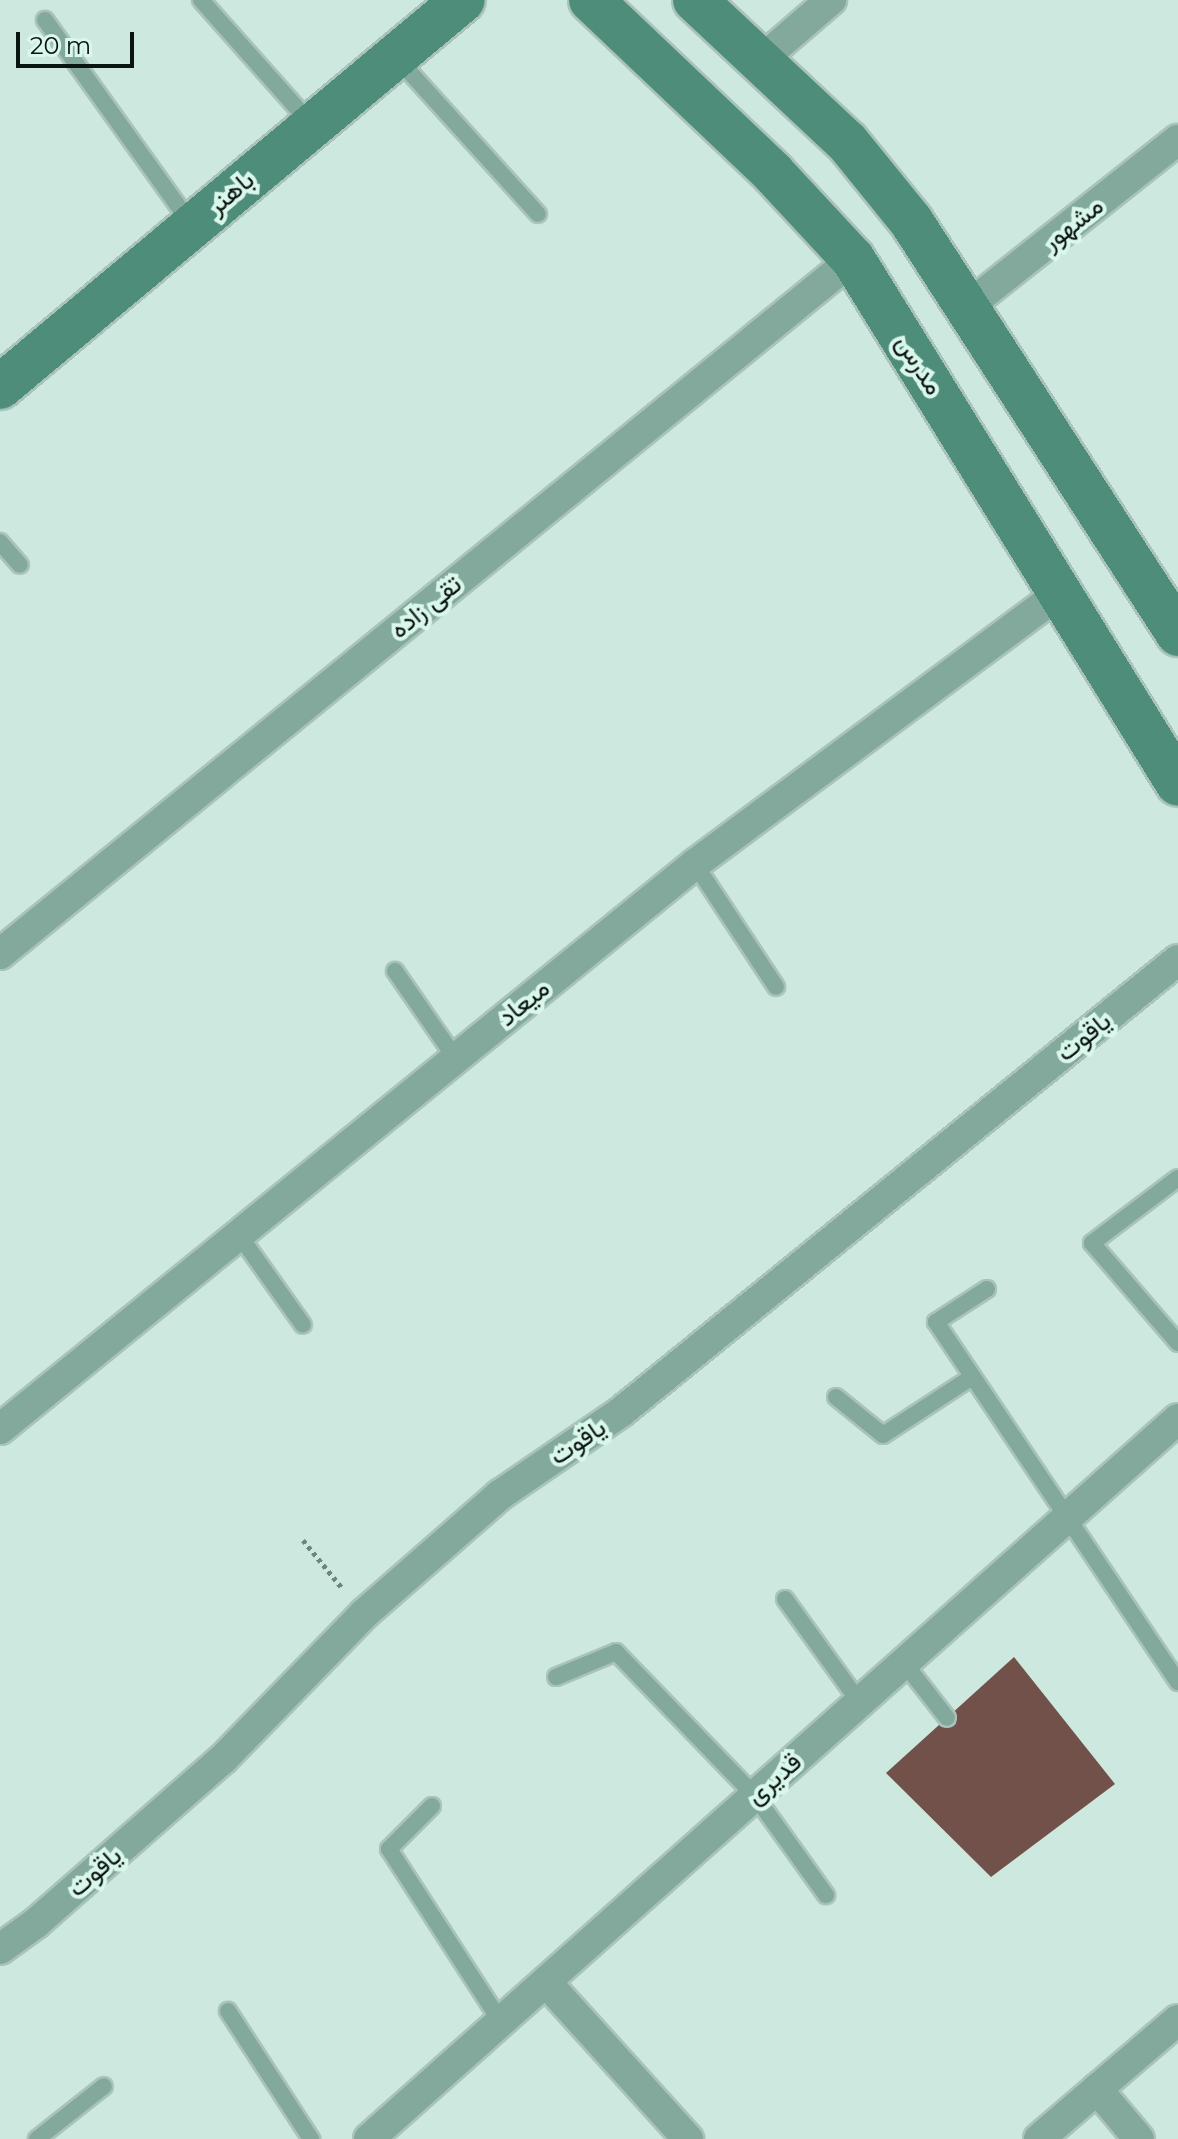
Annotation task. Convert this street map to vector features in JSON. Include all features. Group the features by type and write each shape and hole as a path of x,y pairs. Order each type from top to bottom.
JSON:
{"street":[{"name":"باهنر","path":"0,387 463,0"},
{"name":"مدرس","path":"591,0 773,173 853,259 1178,784"},
{"path":"695,0 847,142 911,221 1176,625"},
{"path":"760,61 831,0"},
{"name":"مشهور","path":"967,307 1178,140"},
{"name":"تقی زاده","path":"0,954 853,259"},
{"name":"میعاد","path":"0,1429 695,864 1060,593"},
{"name":"یاقوت","path":"0,1949 36,1923 223,1759 364,1614 500,1495 633,1403 1178,960"},
{"name":"قدیری","path":"369,2139 1178,1419"},
{"path":"546,1982 688,2139"},
{"path":"1039,2139 1178,2020"},
{"path":"1097,2089 1139,2139"}],"lane":[{"path":"201,0 312,125"},
{"path":"45,20 192,226"},
{"path":"394,56 538,214"},
{"path":"0,542 20,565"},
{"path":"695,864 776,987"},
{"path":"395,971 456,1059"},
{"path":"1178,1178 1092,1243 1178,1343"},
{"path":"239,1235 303,1325"},
{"path":"987,1289 936,1322 1178,1682"},
{"path":"836,1397 883,1435 972,1377"},
{"path":"785,1599 860,1703"},
{"path":"556,1677 616,1652 755,1796 826,1895"},
{"path":"905,1664 947,1718"},
{"path":"432,1806 389,1849 501,2022"},
{"path":"228,2011 311,2139"},
{"path":"37,2139 104,2086"}],"path":[{"path":"303,1540 364,1614"}],"building":[{"path":"1014,1657 1115,1784 991,1877 886,1773"}]}
